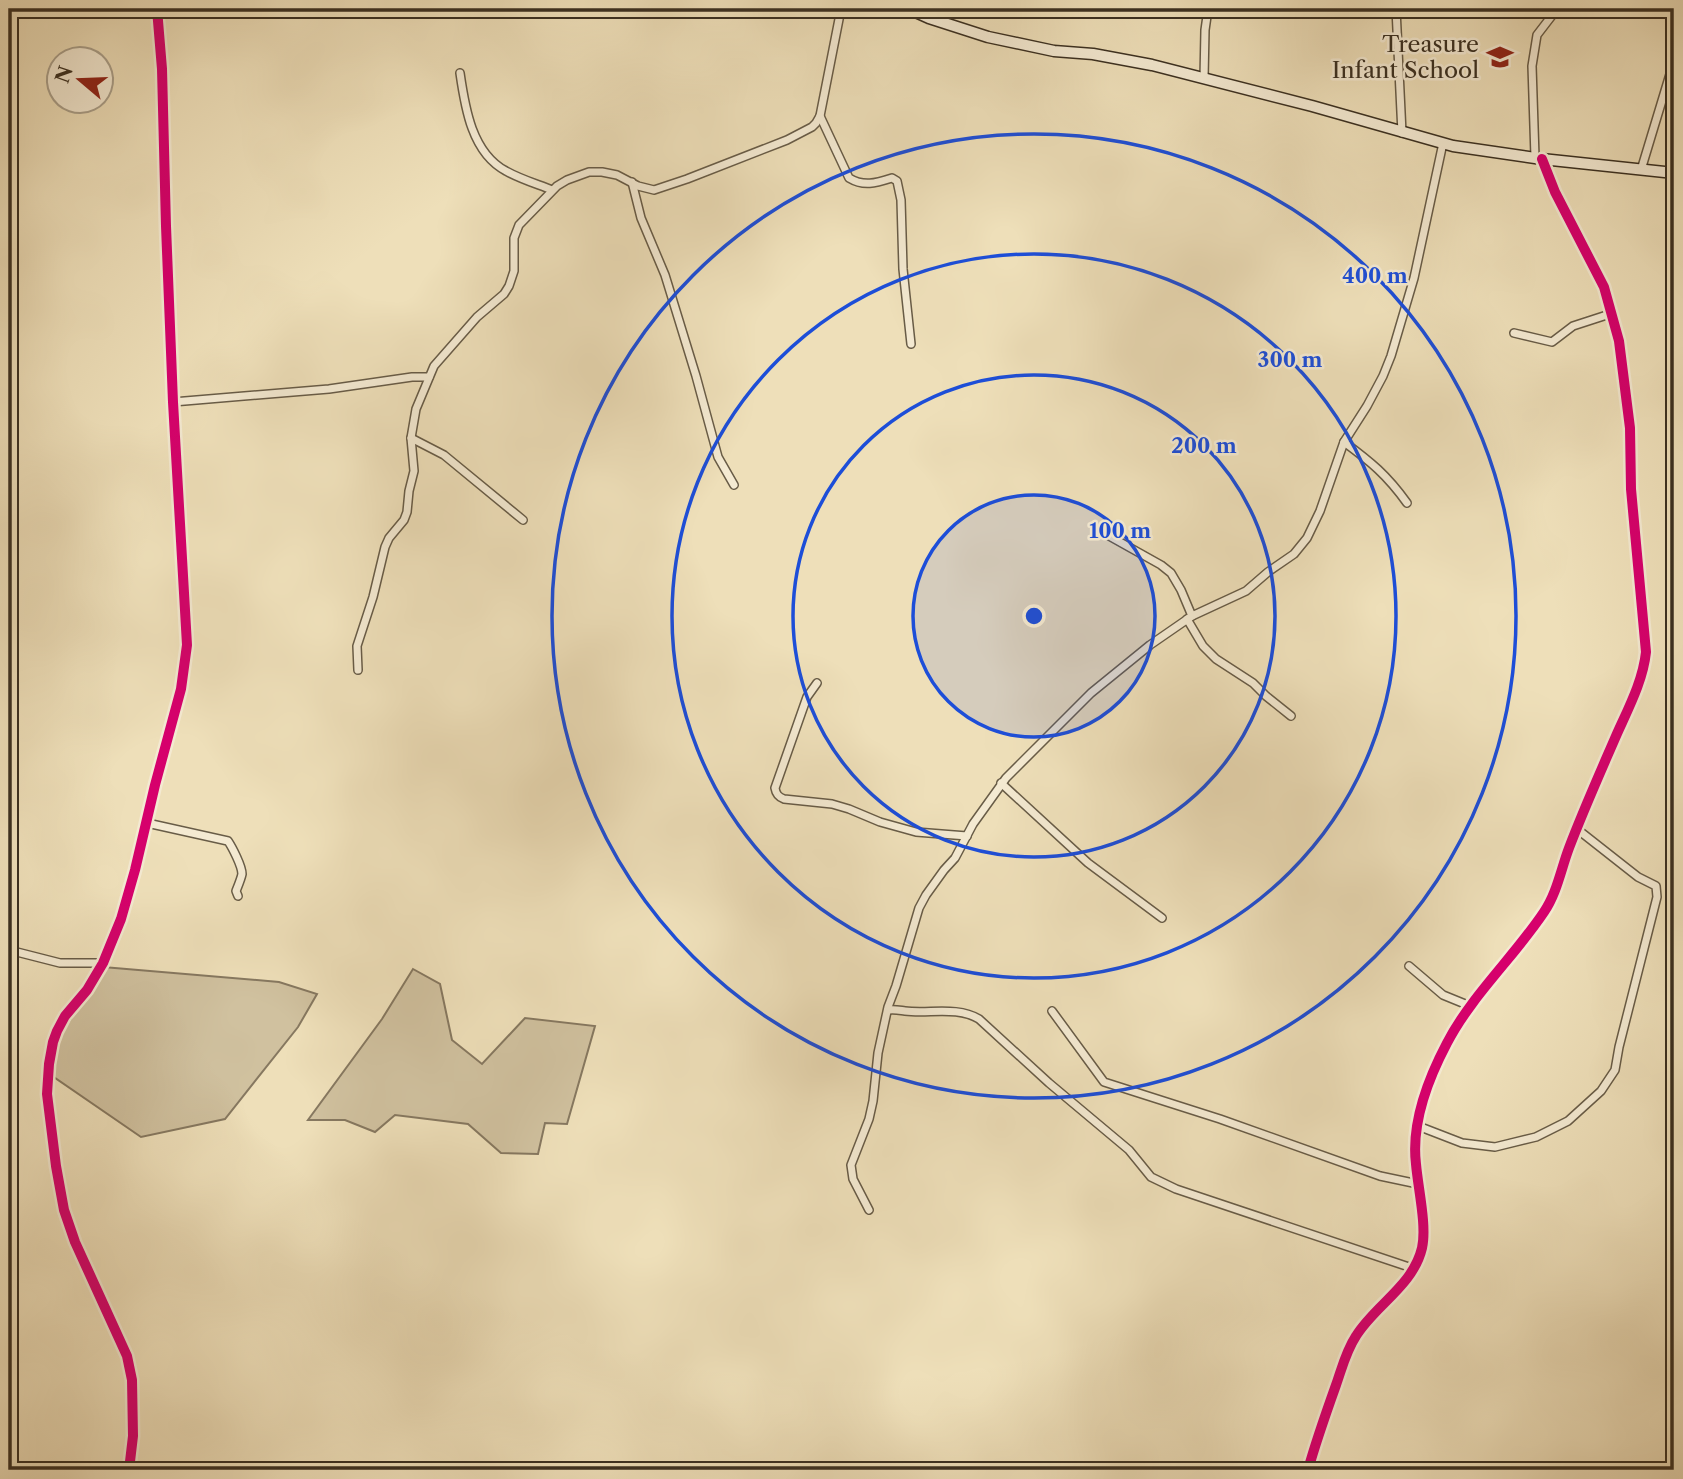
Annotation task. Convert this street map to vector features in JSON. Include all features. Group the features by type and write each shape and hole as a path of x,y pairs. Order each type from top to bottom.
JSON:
{"street":[{"path":"130,1470 133,1436 130,1368 75,1242 64,1210 47,1094 49,1064 57,1031 103,963 121,919 181,689 187,645 173,402 162,69 157,9"},
{"path":"358,670 357,646 385,547 407,512 414,471 411,438 416,409 438,359 477,317 504,294 514,271 516,232 519,225 552,190 567,180 589,172 617,175 654,190 787,140 811,127 820,116 841,9"},
{"path":"909,9 988,37 1054,51 1122,59 1204,78 1443,144 1674,173"},
{"path":"1204,78 1208,9"},
{"path":"1396,9 1402,133"},
{"path":"1308,1470 1348,1351 1365,1324 1397,1291 1418,1258 1422,1246 1422,1213 1415,1142 1427,1088 1437,1063 1461,1018 1550,902 1577,829 1635,692 1645,660 1631,489 1629,417 1619,341 1604,287 1538,158 1532,66 1537,35 1557,9"},
{"path":"1641,170 1674,61"},
{"path":"460,73 470,122 491,161 506,172 552,190"},
{"path":"820,116 849,178 870,185 892,178 897,181 901,200 903,269 911,344"},
{"path":"869,1210 853,1179 851,1165 869,1119 878,1053 888,1010 919,908 938,878 956,858 973,824 1001,783 1091,693 1150,645 1189,618 1246,591 1301,547 1314,528 1344,442 1367,407 1391,356 1414,278 1443,144"},
{"path":"632,182 641,218 665,275 718,457 734,485"},
{"path":"1514,332 1552,342 1573,326 1613,313"},
{"path":"173,402 329,389 429,377"},
{"path":"411,438 444,455 523,520"},
{"path":"1344,442 1378,468 1407,503"},
{"path":"1102,532 1171,573 1181,590 1189,618 1203,646 1216,659 1253,683 1291,716"},
{"path":"817,683 807,697 775,788 778,797 832,804 916,832 967,836"},
{"path":"1001,783 1088,863 1162,918"},
{"path":"146,823 228,841 242,875 236,891 238,896"},
{"path":"1418,1126 1462,1143 1495,1147 1536,1137 1568,1121 1601,1091 1611,1078 1657,890 1656,886 1638,877 1577,829"},
{"path":"9,950 60,963 103,963"},
{"path":"1409,966 1443,995 1470,1006"},
{"path":"888,1010 971,1014 1129,1150 1151,1177 1175,1189 1412,1268"},
{"path":"1052,1011 1104,1082 1220,1119 1380,1176 1418,1184"}],"shaded area":[{"path":"103,967 279,982 317,994 298,1027 225,1119 141,1137 48,1073 62,1033"},
{"path":"413,969 440,984 452,1040 482,1064 525,1018 595,1026 567,1124 545,1123 538,1154 501,1153 468,1124 395,1115 375,1132 345,1120 308,1120 382,1019"}],"cycle path":[{"path":"129,1470 133,1436 132,1380 127,1356 75,1242 64,1210 47,1094 49,1064 57,1031 103,963 121,919 181,689 187,645 173,402 162,69 157,9"},
{"path":"1308,1470 1342,1366 1353,1342 1364,1325 1411,1273 1422,1248 1422,1207 1415,1149 1422,1102 1433,1071 1468,1009 1548,905 1580,820 1634,695 1646,652 1631,489 1630,428 1619,341 1604,287 1555,192 1542,159"}],"place":[{"name":"Treasure Infant School","path":"1500,57"}]}
